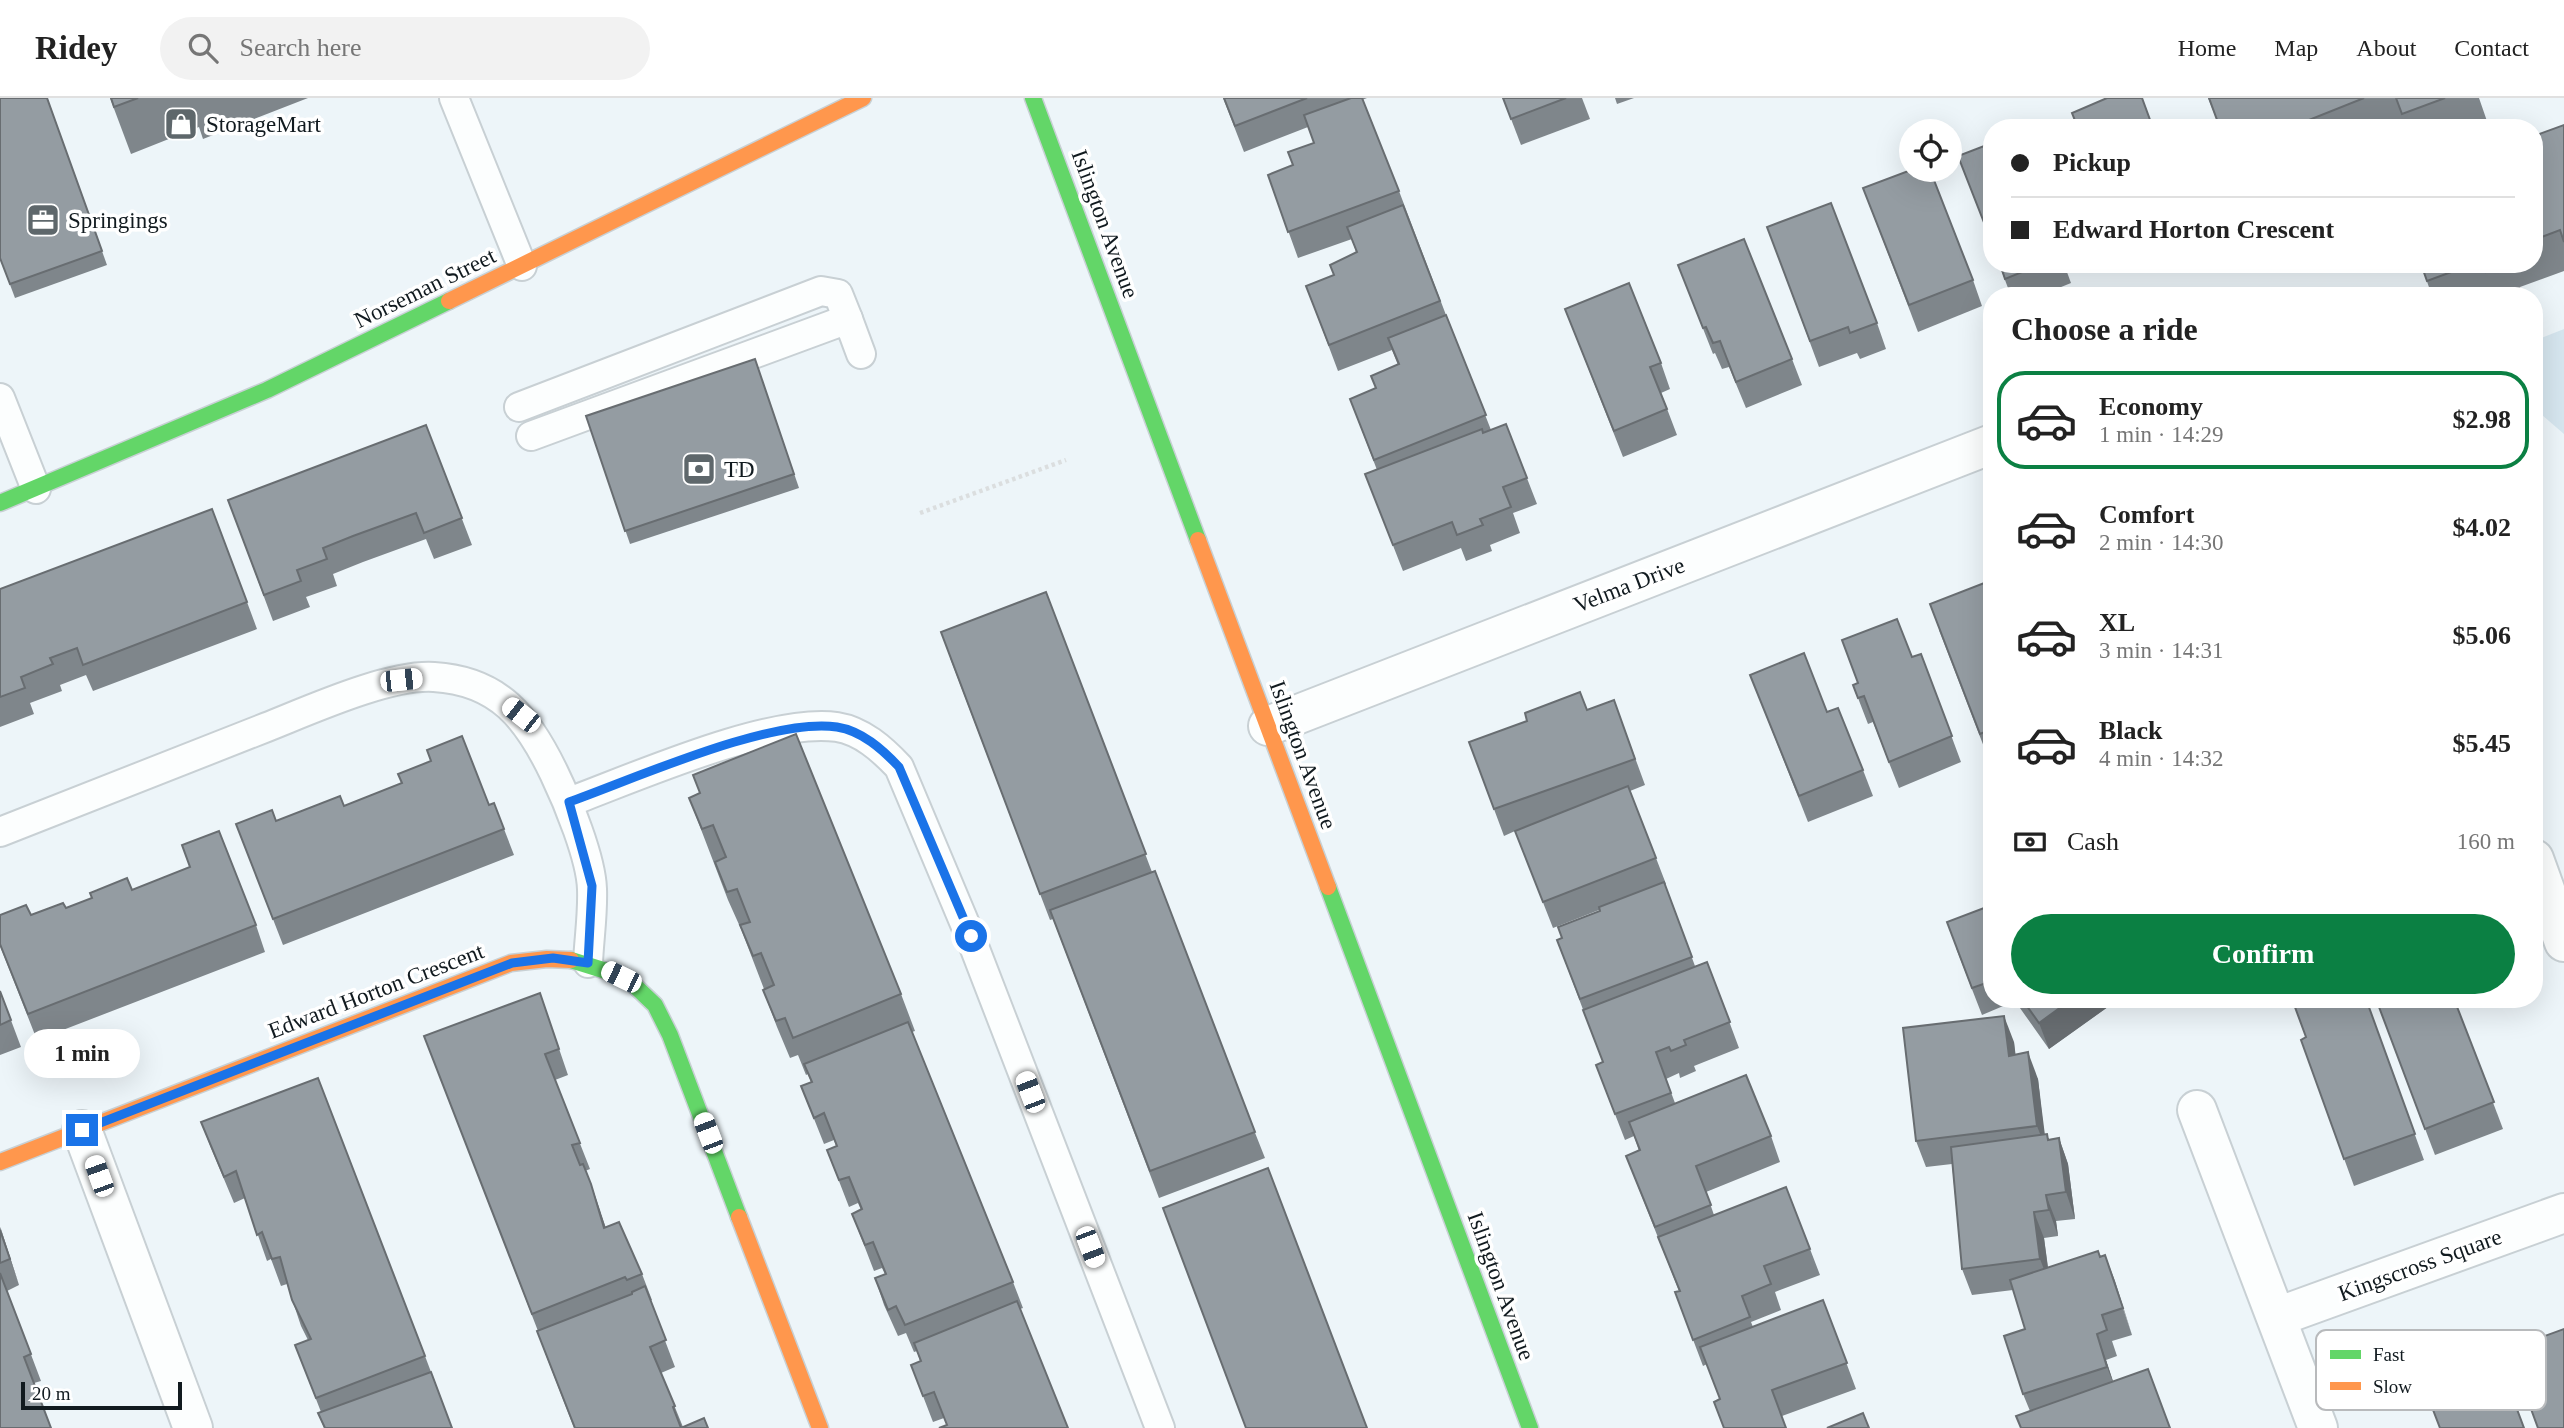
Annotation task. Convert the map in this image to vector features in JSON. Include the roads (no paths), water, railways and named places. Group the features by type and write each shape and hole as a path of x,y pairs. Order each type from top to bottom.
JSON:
{"street":[{"name":"Norseman Street","path":"0,503 267,390 863,98"},
{"name":"Islington Avenue","path":"1033,98 1530,1428"},
{"name":"Velma Drive","path":"1268,726 1983,448"},
{"path":"2543,884 2564,942"},
{"name":"Edward Horton Crescent","path":"0,1162 512,963 553,958 588,963 621,977 649,998 670,1035 820,1428"},
{"path":"2197,1110 2318,1428"},
{"path":"82,1130 193,1428"},
{"name":"Kingscross Square","path":"2277,1317 2564,1213"}],"lane":[{"path":"454,98 522,266"},
{"path":"519,407 821,291 838,294 861,354"},
{"path":"531,436 848,319"},
{"path":"0,398 36,489"},
{"path":"0,832 304,712 401,680 433,677 465,682 495,695 521,715 534,733 569,802 592,886 588,963"},
{"path":"569,802 726,745 807,726 839,727 860,735 881,748 899,767 971,936 1160,1428"}],"place":[{"name":"StorageMart","path":"181,124"},
{"name":"Springings","path":"43,220"},
{"name":"TD","path":"699,469"}]}
